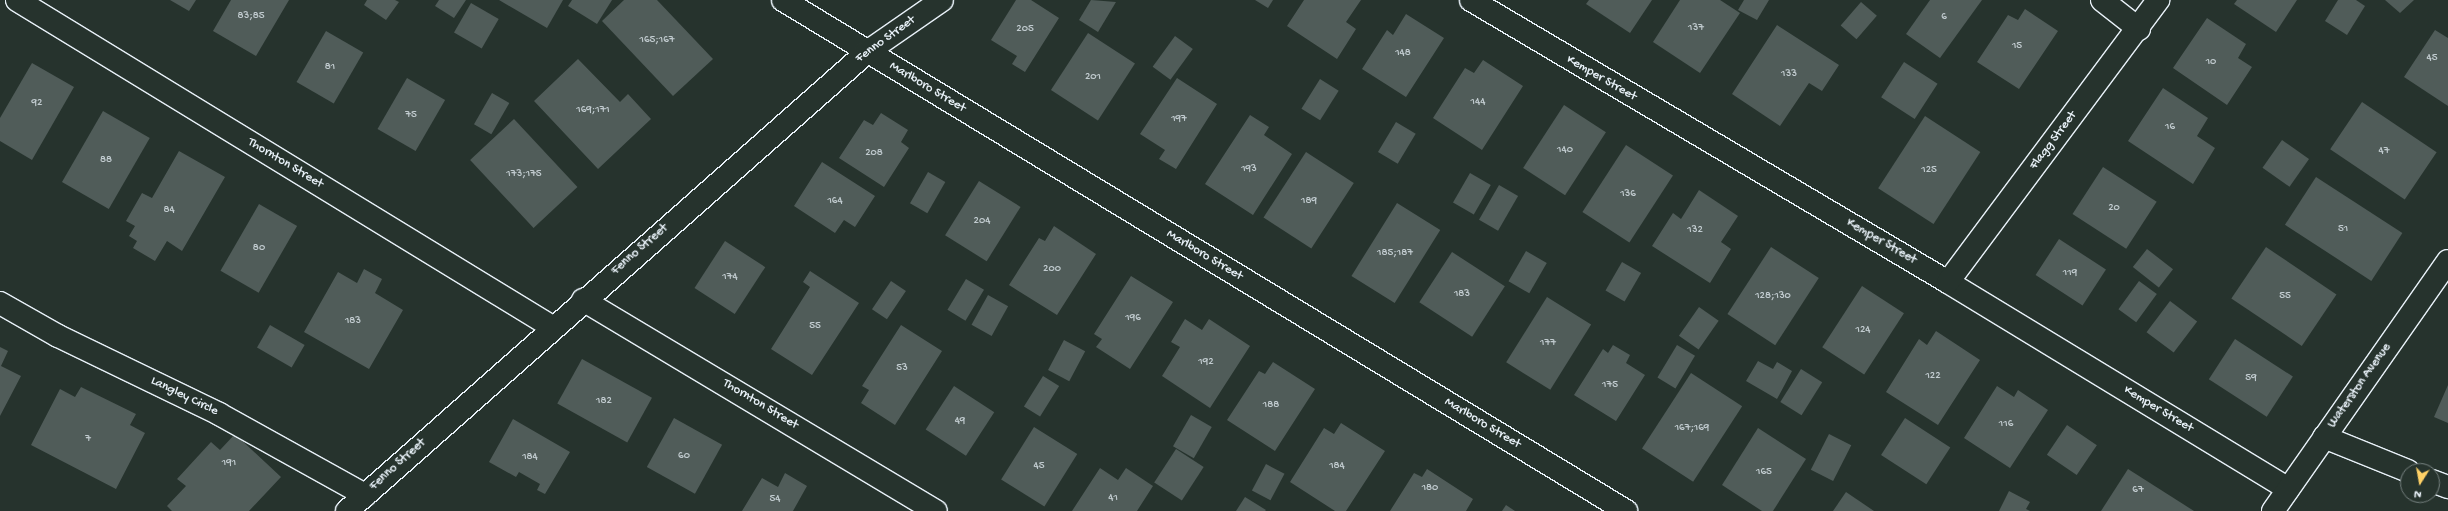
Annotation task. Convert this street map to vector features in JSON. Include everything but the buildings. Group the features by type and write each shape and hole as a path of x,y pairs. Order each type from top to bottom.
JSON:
{"street":[{"name":"Thornton Street","path":"17,0 552,327"},
{"name":"Marlboro Street","path":"783,0 1626,511"},
{"name":"Fenno Street","path":"347,511 552,327 867,52 942,0"},
{"name":"Kemper Street","path":"1471,0 1948,282 2288,489"},
{"path":"2102,0 2139,29"},
{"name":"Flagg Street","path":"1948,282 2139,29 2158,0"},
{"name":"Waterston Avenue","path":"2273,511 2448,261"},
{"name":"Thornton Street","path":"583,300 936,511"},
{"name":"Langley Circle","path":"0,303 58,336 219,414 365,495"},
{"path":"2324,437 2400,468"}]}
